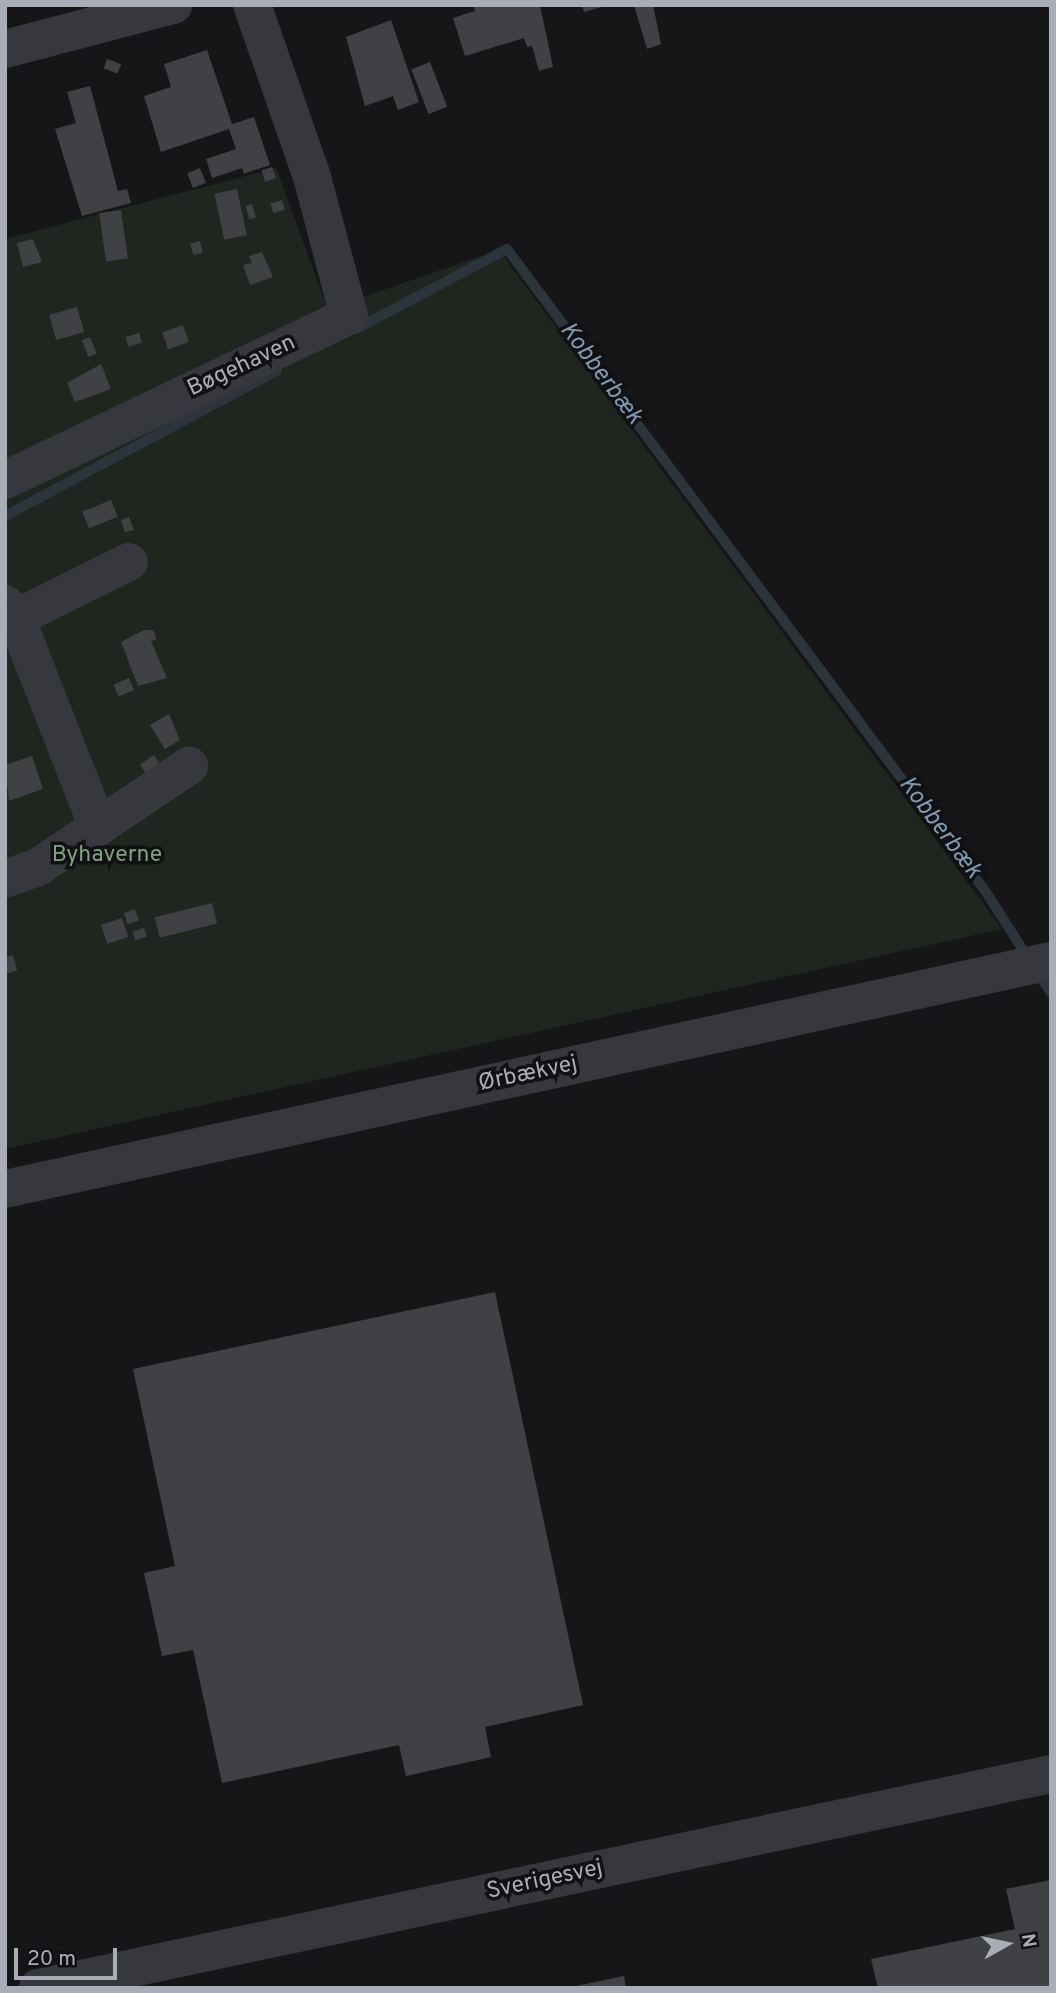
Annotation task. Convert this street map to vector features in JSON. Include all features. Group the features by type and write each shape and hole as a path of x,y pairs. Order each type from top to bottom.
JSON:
{"street":[{"path":"5,49 173,5"},
{"name":"Bøgehaven","path":"5,480 349,316 312,177 252,5"},
{"path":"98,827 11,611 129,562"},
{"path":"5,879 38,867 189,766"},
{"name":"Ørbækvej","path":"5,1189 1051,961"},
{"name":"Sverigesvej","path":"38,1988 1051,1774"}],"green space":[{"name":"Byhaverne","path":"276,168 328,309 499,250 1002,929 5,1149 5,239"}],"building":[{"path":"474,5 540,5 553,67 539,71 532,46 527,47 524,38 465,56 453,18 475,11"},
{"path":"582,5 605,5 605,6 584,12"},
{"path":"634,5 653,5 661,44 647,49"},
{"path":"391,20 419,102 398,110 393,96 365,106 346,37"},
{"path":"207,50 232,124 254,117 270,165 244,174 242,168 212,178 206,159 236,149 229,129 161,152 144,96 171,87 164,64"},
{"path":"107,59 121,64 118,74 104,68"},
{"path":"430,62 447,107 429,114 411,69"},
{"path":"90,86 118,191 127,189 131,203 82,216 55,129 76,123 67,92"},
{"path":"272,167 276,178 265,182 262,170"},
{"path":"200,168 206,183 193,188 187,173"},
{"path":"237,189 247,235 224,240 215,194"},
{"path":"282,200 285,210 273,213 271,204"},
{"path":"252,204 256,217 249,219 245,206"},
{"path":"121,210 128,259 106,262 99,213"},
{"path":"33,239 42,262 23,267 17,243"},
{"path":"200,241 203,253 193,255 190,243"},
{"path":"262,252 273,277 250,285 243,265 252,263 249,256"},
{"path":"77,307 84,332 56,340 49,315"},
{"path":"183,325 189,342 168,349 162,332"},
{"path":"139,333 142,343 129,347 126,337"},
{"path":"90,337 97,354 88,357 82,340"},
{"path":"101,364 111,389 75,402 67,383"},
{"path":"111,500 118,517 89,528 82,512"},
{"path":"129,517 134,530 125,532 121,520"},
{"path":"144,630 153,630 157,639 151,641 167,678 138,686 121,642"},
{"path":"129,678 134,690 118,697 113,685"},
{"path":"169,714 180,740 165,749 150,725"},
{"path":"154,755 160,764 146,774 140,765"},
{"path":"32,756 43,789 9,801 5,765"},
{"path":"212,903 217,923 160,938 155,917"},
{"path":"135,909 139,920 128,924 124,913"},
{"path":"122,918 128,937 107,944 101,925"},
{"path":"144,928 147,937 135,940 133,932"},
{"path":"13,955 17,971 5,974 5,957"},
{"path":"495,1292 583,1705 485,1727 491,1757 406,1776 399,1745 222,1783 193,1650 162,1656 144,1573 175,1566 133,1369"},
{"path":"1051,1880 1051,1988 878,1988 871,1959 1015,1929 1006,1889"},
{"path":"624,1976 626,1988 571,1988 571,1987"}],"waterway":[{"name":"Kobberbæk","path":"356,329 507,249 986,892 1028,958"},
{"name":"Kobberbæk","path":"5,516 277,371"},
{"name":"Kobberbæk","path":"1037,972 1051,993"}]}
